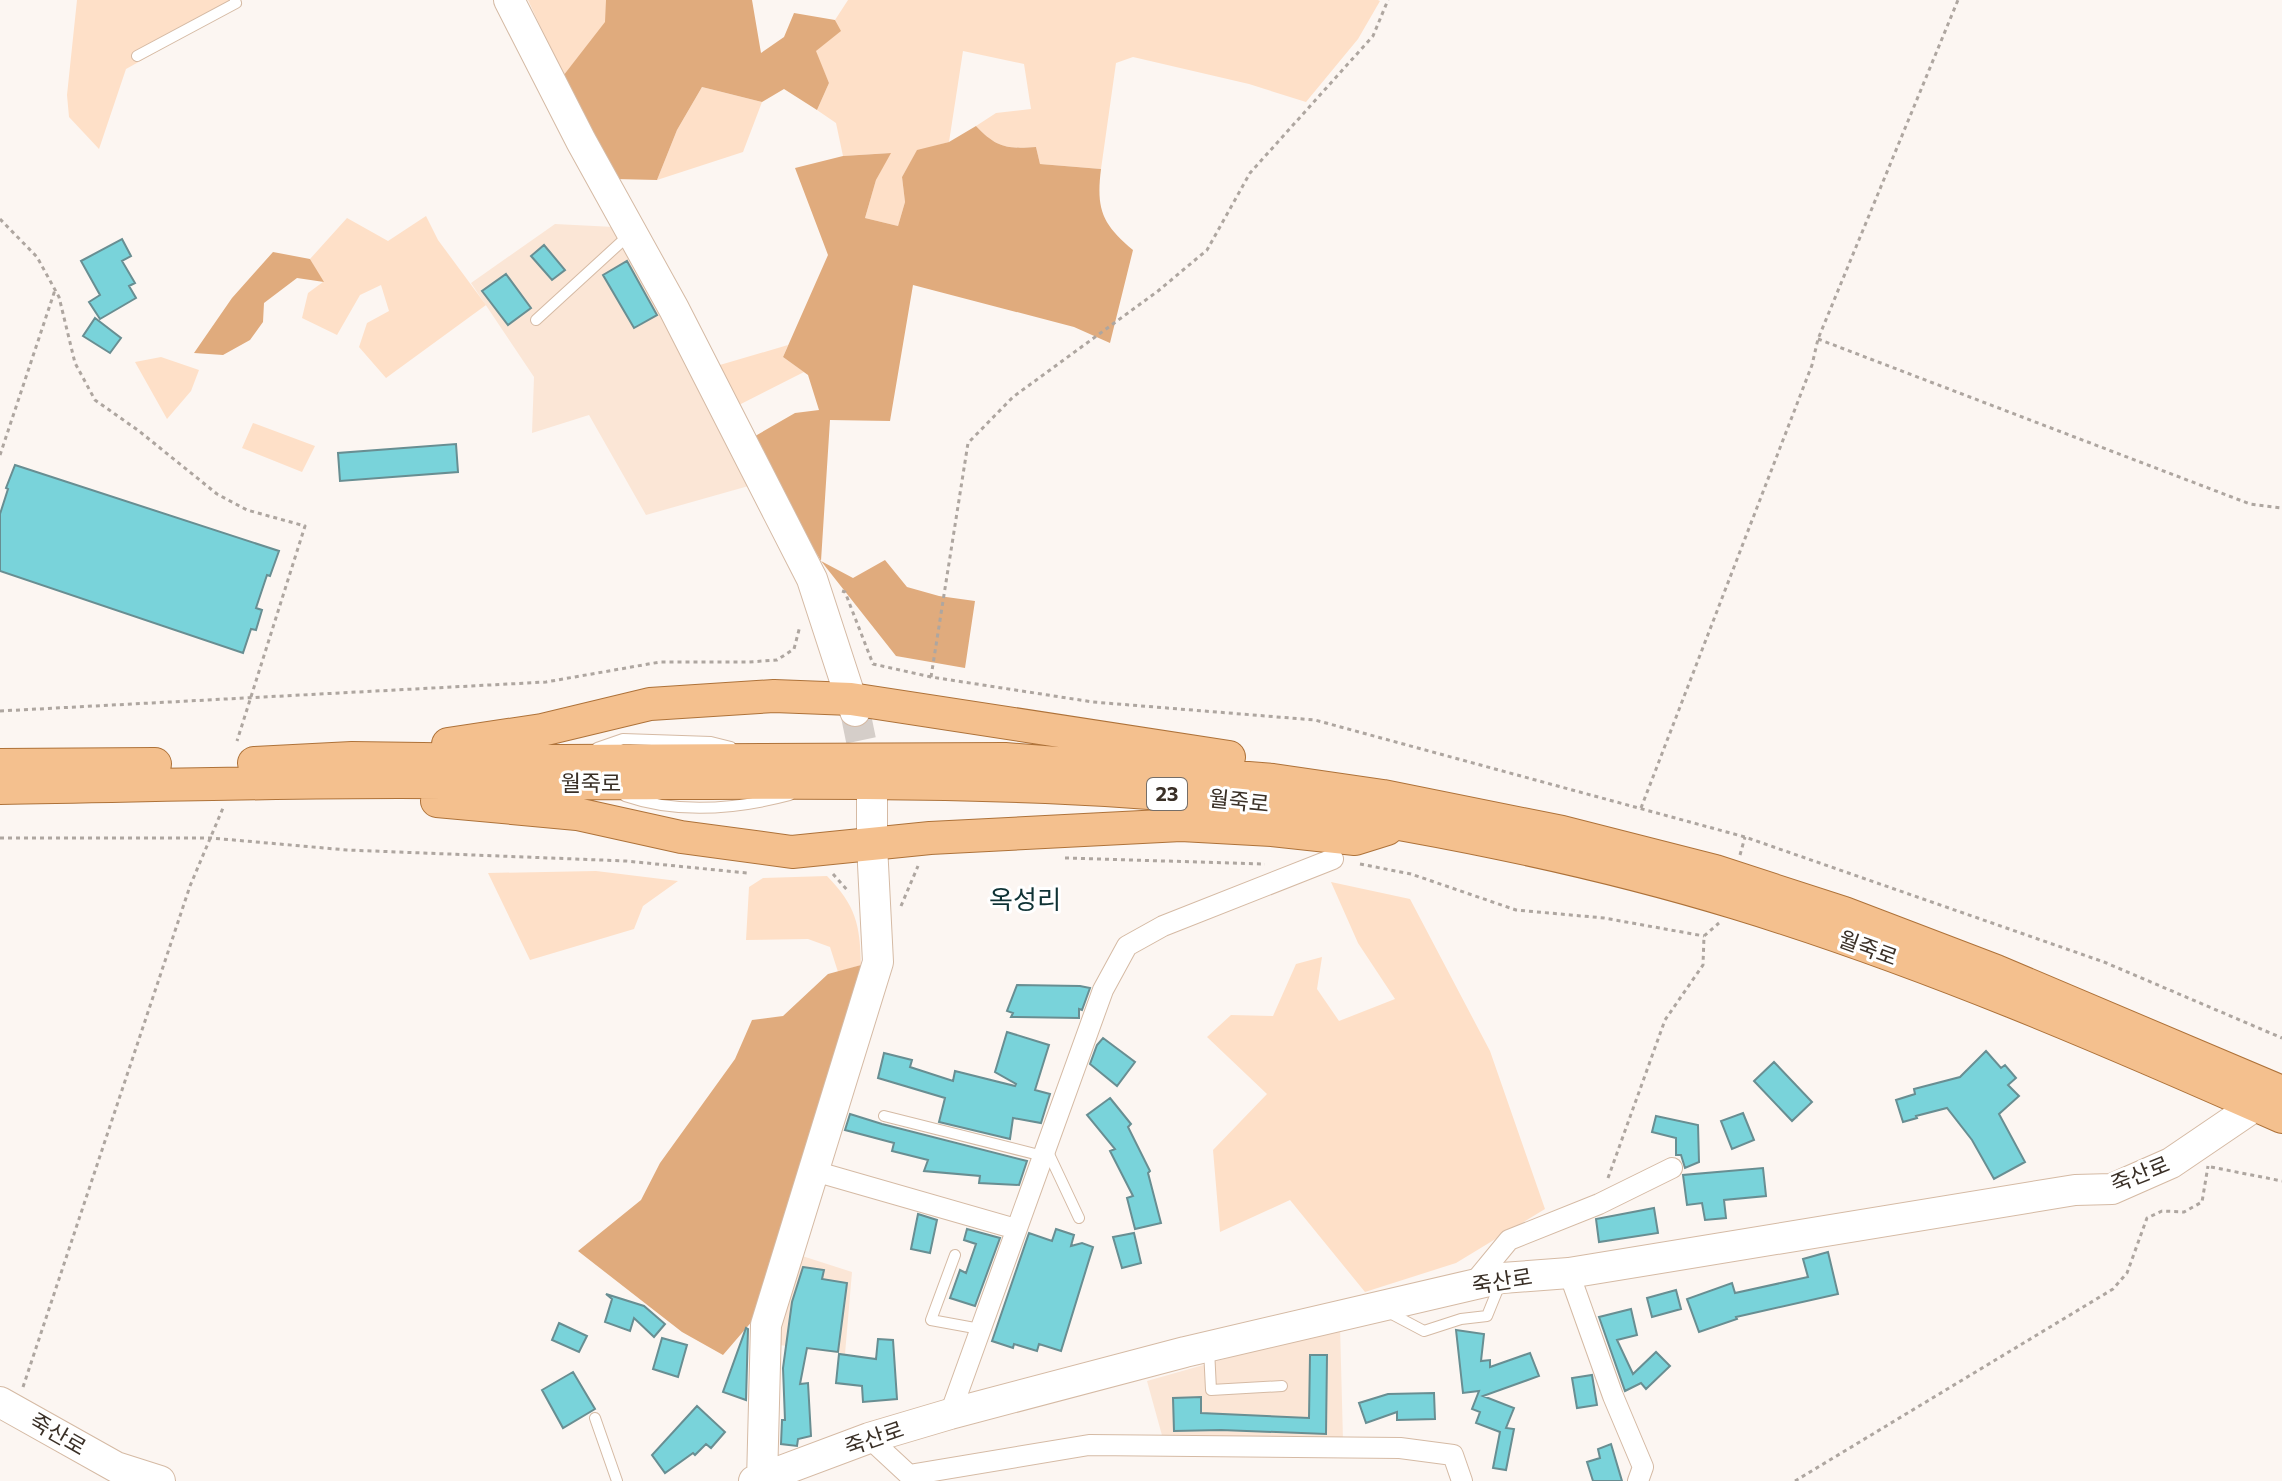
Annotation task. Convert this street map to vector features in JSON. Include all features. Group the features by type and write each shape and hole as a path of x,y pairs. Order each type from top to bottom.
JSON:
{"main road":[{"path":"352,758 378,744 439,745 483,739 542,730 650,704 774,696 1247,760 1273,780"},
{"name":"월죽로","path":"0,765 257,763 352,758 561,761 1005,759 1273,780 1383,796 1562,832 1715,871 1844,913 1996,971 2282,1092"},
{"path":"396,782 420,800 577,814 681,837 792,852 930,838 1181,825 1355,839 1403,824"},
{"name":"월죽로","path":"0,788 396,782 842,782 1136,791 1282,806 1403,824 1544,852 1735,902 1882,952 1996,996 2282,1117"}],"street":[{"path":"509,0 581,141 681,323 812,579 853,705"},
{"path":"759,1480 766,1325 878,962 872,798"},
{"path":"950,1414 1103,990 1127,946 1163,926 1333,859"},
{"name":"죽산로","path":"759,1480 869,1438 950,1414 1208,1347 1502,1278 1569,1273 2075,1190 2112,1189 2171,1163 2249,1110"},
{"path":"1472,1285 1509,1240 1599,1204 1672,1168"},
{"path":"814,1171 1016,1229"},
{"path":"1569,1273 1613,1396 1643,1467 1638,1481"},
{"name":"죽산로","path":"8,1406 117,1474 160,1481"},
{"path":"869,1438 909,1475 1089,1445 1400,1448 1453,1455 1462,1481"}],"lane":[{"path":"137,56 236,3 235,0"},
{"path":"536,320 632,233"},
{"path":"884,1116 1044,1152 1079,1218"},
{"path":"955,1255 931,1320 980,1329"},
{"path":"1379,1307 1424,1331 1461,1319 1487,1316 1502,1278"},
{"path":"1208,1347 1211,1390 1282,1386"},
{"path":"595,1418 617,1481"}],"path":[{"path":"931,677 968,443 1013,397 1158,291 1207,250 1250,173 1373,36 1388,0"},
{"path":"1641,808 1812,365 1818,339 1958,0"},
{"path":"0,219 37,257 55,290 75,363 95,400 217,494 247,510 305,526 237,741"},
{"path":"0,455 55,290"},
{"path":"1818,339 2250,504 2282,508"},
{"path":"8,1406 190,886 225,803"},
{"path":"1739,858 1745,837"},
{"path":"1599,1204 1665,1020 1703,965 1704,936 1719,921"},
{"path":"2171,1163 2208,1166 2282,1181"},
{"path":"1795,1481 2113,1289 2127,1273 2147,1218 2162,1211 2184,1212 2202,1202 2208,1166"}],"shaded area":[{"path":"77,0 239,0 241,5 126,69 99,149 69,117 67,95"},
{"path":"528,0 606,0 606,22 563,76"},
{"path":"606,0 752,0 761,53 784,37 794,13 835,20 841,31 816,51 829,83 817,110 784,89 762,102 702,87 677,130 657,180 615,179 563,76 605,22"},
{"path":"848,0 1380,1 1358,39 1306,102 1249,84 1133,57 1116,63 1101,169 1040,164 1036,147 1003,146 983,133 976,126 996,113 1031,109 1024,64 963,51 949,142 917,151 902,177 905,202 898,226 865,218 876,180 890,153 843,156 836,123 817,110 829,83 815,51 840,31 835,20"},
{"path":"702,87 762,102 743,152 657,180 677,130"},
{"path":"976,126 1003,146 1036,147 1040,164 1101,169 1100,195 1104,215 1114,232 1133,250 1110,343 1074,327 913,285 890,421 830,420 821,561 750,439 795,413 819,410 808,375 783,357 828,255 795,168 843,156 891,153 876,180 865,218 898,226 905,202 902,177 917,150 949,142"},
{"path":"426,216 438,240 486,305 386,378 359,347 367,323 389,311 381,285 360,295 337,335 302,318 308,293 323,282 310,259 347,218 388,241"},
{"path":"555,224 614,227 752,485 646,515 589,415 532,433 534,377 471,283"},
{"path":"273,252 310,259 324,282 297,278 264,303 263,322 250,340 223,355 194,353 232,298"},
{"path":"788,345 783,357 804,372 733,408 713,367"},
{"path":"161,357 199,370 191,391 167,419 135,362"},
{"path":"253,423 315,446 302,472 242,448"},
{"path":"885,560 907,587 975,601 965,668 896,656 821,561 853,578"},
{"path":"596,871 678,881 643,906 634,929 530,960 488,873"},
{"path":"827,876 854,916 861,965 838,972 830,947 808,939 746,940 749,887 763,878"},
{"path":"1331,882 1410,899 1490,1051 1545,1209 1456,1263 1365,1292 1290,1200 1220,1232 1213,1150 1267,1094 1207,1037 1231,1015 1273,1016 1296,964 1322,957 1317,989 1339,1021 1395,999 1358,943"},
{"path":"861,965 754,1319 723,1355 682,1332 578,1251 641,1200 660,1163 735,1059 752,1020 783,1016 828,974"},
{"path":"796,1254 852,1272 845,1354 772,1344"},
{"path":"1340,1326 1343,1440 1163,1439 1147,1381"}],"building":[{"path":"122,239 131,256 122,261 135,283 129,286 136,298 100,319 89,302 100,295 81,261"},
{"path":"544,245 565,270 552,280 531,256"},
{"path":"627,261 657,315 634,328 603,275"},
{"path":"506,274 531,308 508,325 482,291"},
{"path":"95,318 121,338 110,353 83,336"},
{"path":"456,444 458,472 340,481 338,453"},
{"path":"15,465 279,551 256,608 262,610 256,630 251,629 243,653 0,571 0,514"},
{"path":"1017,985 1090,988 1082,1010 1079,1009 1079,1018 1011,1017 1013,1013 1007,1011"},
{"path":"1007,1032 1049,1045 1035,1090 1050,1094 1041,1123 1013,1118 1010,1139 939,1122 945,1098 878,1078 884,1053 912,1060 910,1067 953,1081 955,1071 1015,1086 995,1072"},
{"path":"1103,1038 1135,1062 1117,1086 1090,1064"},
{"path":"1986,1051 2001,1068 2005,1065 2016,1078 2008,1085 2019,1096 1999,1114 2025,1162 1994,1179 1972,1140 1947,1108 1903,1122 1896,1100 1915,1094 1914,1089 1960,1077"},
{"path":"1774,1062 1812,1102 1792,1121 1754,1081"},
{"path":"1110,1098 1131,1124 1128,1127 1150,1171 1161,1223 1135,1229 1127,1198 1133,1196 1110,1151 1115,1149 1087,1115"},
{"path":"1743,1113 1754,1140 1732,1149 1721,1121"},
{"path":"850,1114 1027,1161 1019,1185 979,1183 980,1176 924,1171 928,1160 892,1151 894,1143 845,1130"},
{"path":"1656,1116 1698,1125 1699,1162 1685,1168 1681,1155 1676,1155 1676,1138 1652,1132"},
{"path":"1763,1168 1766,1196 1724,1200 1726,1218 1705,1220 1702,1203 1687,1205 1683,1175"},
{"path":"1654,1208 1658,1233 1599,1242 1596,1219"},
{"path":"918,1214 937,1220 930,1253 911,1249"},
{"path":"967,1229 1000,1238 975,1306 950,1298 960,1270 966,1273 976,1244 964,1240"},
{"path":"1056,1229 1074,1235 1071,1246 1082,1243 1093,1247 1061,1351 1039,1344 1037,1351 1014,1344 1013,1348 992,1341 1029,1233 1052,1241"},
{"path":"1134,1233 1141,1263 1122,1268 1113,1237"},
{"path":"1828,1252 1838,1294 1736,1317 1699,1332 1687,1299 1732,1283 1735,1293 1808,1277 1803,1259"},
{"path":"803,1267 824,1270 822,1279 847,1283 838,1352 807,1348 800,1384 808,1383 811,1436 798,1439 797,1446 781,1444 782,1420 785,1420 783,1368 792,1302"},
{"path":"1676,1290 1681,1309 1652,1317 1647,1298"},
{"path":"606,1294 644,1306 665,1324 654,1337 634,1318 630,1331 605,1322 612,1299"},
{"path":"1631,1309 1637,1335 1617,1340 1633,1374 1656,1352 1670,1366 1646,1389 1641,1383 1625,1391 1599,1317"},
{"path":"559,1323 587,1336 579,1352 552,1340"},
{"path":"748,1329 746,1400 723,1392"},
{"path":"1456,1330 1484,1334 1481,1361 1490,1360 1490,1367 1530,1353 1539,1376 1483,1396 1514,1408 1506,1428 1514,1429 1506,1470 1493,1468 1500,1432 1476,1423 1480,1412 1472,1409 1479,1391 1463,1393"},
{"path":"662,1338 687,1345 678,1377 653,1369"},
{"path":"878,1339 893,1340 897,1399 863,1402 862,1386 836,1383 839,1354 876,1359"},
{"path":"1310,1355 1327,1355 1326,1434 1174,1431 1173,1398 1201,1397 1201,1413 1309,1418"},
{"path":"573,1372 595,1409 563,1428 542,1390"},
{"path":"1592,1375 1597,1405 1577,1408 1572,1378"},
{"path":"1434,1393 1435,1419 1397,1420 1397,1412 1366,1423 1359,1403 1388,1394"},
{"path":"697,1406 725,1432 711,1448 706,1444 695,1455 693,1453 665,1473 652,1455"},
{"path":"1611,1444 1622,1481 1593,1481 1587,1462 1600,1458 1598,1449"}],"tunnel":[{"path":"855,711 870,784"}],"district":[{"name":"옥성리","path":"1025,900"}]}
